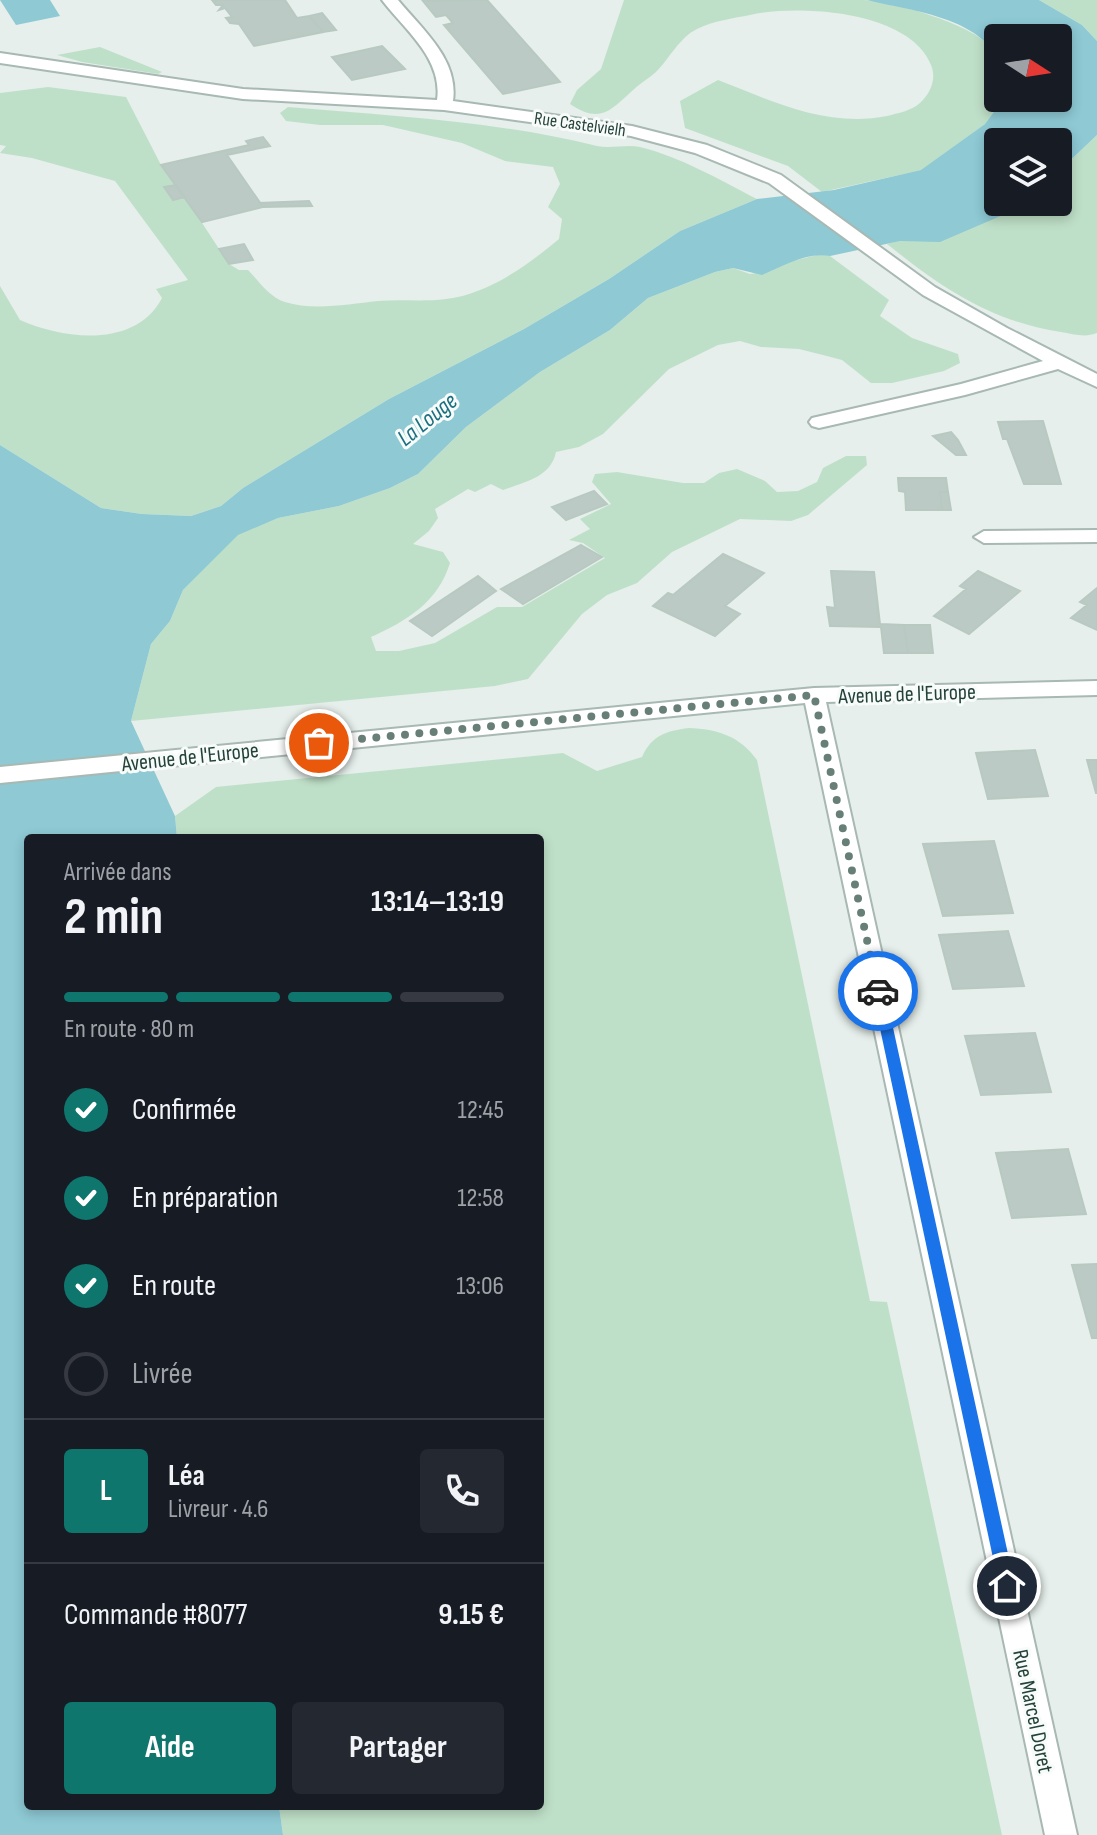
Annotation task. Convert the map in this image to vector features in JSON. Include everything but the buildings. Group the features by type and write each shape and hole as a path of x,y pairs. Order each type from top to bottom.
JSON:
{"street":[{"path":"390,0 437,57 447,85 444,105"},
{"name":"Rue Castelvielh","path":"0,58 243,94 444,105 632,131 701,149 775,179 929,291 1000,332 1060,362 1092,371"},
{"path":"819,422 965,389 1060,362"},
{"path":"984,537 1097,536"},
{"name":"Avenue de l'Europe","path":"0,775 814,695 1097,688"},
{"name":"Rue Marcel Doret","path":"814,695 1061,1835"}],"green space":[{"path":"624,0 864,0 934,16 984,41 984,112 994,112 985,124 922,170 822,192 788,166 685,128 680,101 718,80 779,104 821,115 865,119 904,111 924,99 933,81 933,70 919,47 901,33 851,16 823,12 771,12 730,19 691,33 656,72 611,109 597,114 570,104 577,90 601,69"},
{"path":"1039,0 1097,0 1097,41 1082,25"},
{"path":"100,47 162,72 158,74 82,62 57,55"},
{"path":"48,87 126,97 161,165 176,185 164,188 172,200 185,197 229,264 239,270 248,270 274,296 296,305 437,300 462,296 492,285 534,259 559,239 562,219 548,207 560,184 553,167 505,161 462,143 383,125 320,125 286,121 280,113 288,107 444,120 602,147 640,147 685,163 757,199 680,231 609,279 524,329 389,399 243,488 221,506 191,516 101,508 0,445 0,286 20,320 58,332 98,335 135,325 150,314 162,298 156,289 188,280 115,181 32,158 0,153 6,146 0,145 0,93"},
{"path":"1097,135 1097,333 1079,335 1035,327 989,311 927,275 887,244 990,216 1072,216 1072,159"},
{"path":"821,254 830,256 889,300 880,316 912,338 958,354 960,363 944,371 892,383 871,383 842,360 799,349 761,347 740,341 718,345 669,369 603,434 579,447 556,452 543,473 503,490 491,484 475,492 468,489 435,509 438,518 429,531 413,544 443,552 450,563 445,577 420,609 371,637 376,651 399,651 435,643 497,607 522,607 605,558 583,543 569,540 590,529 580,519 611,504 592,482 595,474 617,472 683,483 704,483 719,473 737,469 765,481 777,492 798,491 817,482 823,468 846,456 866,456 867,465 808,515 791,521 740,519 672,552 637,583 607,595 582,614 528,679 495,686 131,721 151,644 170,621 183,590 238,534 278,518 339,506 390,488 418,474 466,427 540,372 610,330 648,298 715,272 733,268 750,274 771,271 780,264"},
{"path":"689,728 727,735 743,745 757,760 870,1301 887,1302 1002,1835 283,1835 280,1810 544,1810 544,834 177,834 175,816 216,787 563,753 597,771 642,757 650,744 661,735"}],"water":[{"path":"0,0 50,0 60,16 16,25"},
{"name":"La Louge","path":"867,0 1039,0 1082,25 1097,41 1097,135 1072,159 1072,128 984,128 984,216 1000,216 940,242 900,241 830,256 812,256 762,275 733,268 648,298 610,330 540,372 466,427 418,474 390,488 339,506 278,518 238,535 183,590 170,621 151,644 131,721 175,816 177,834 24,834 24,1810 280,1810 283,1835 0,1835 0,445 101,508 191,516 221,506 243,488 389,399 524,329 609,279 680,231 757,199 834,190 921,170 985,124 994,112 1072,112 1072,24 984,24 984,41 958,24"}],"way so far":[{"path":"319,743 814,695 878,991"}],"route":[{"path":"878,991 1007,1586"}]}
